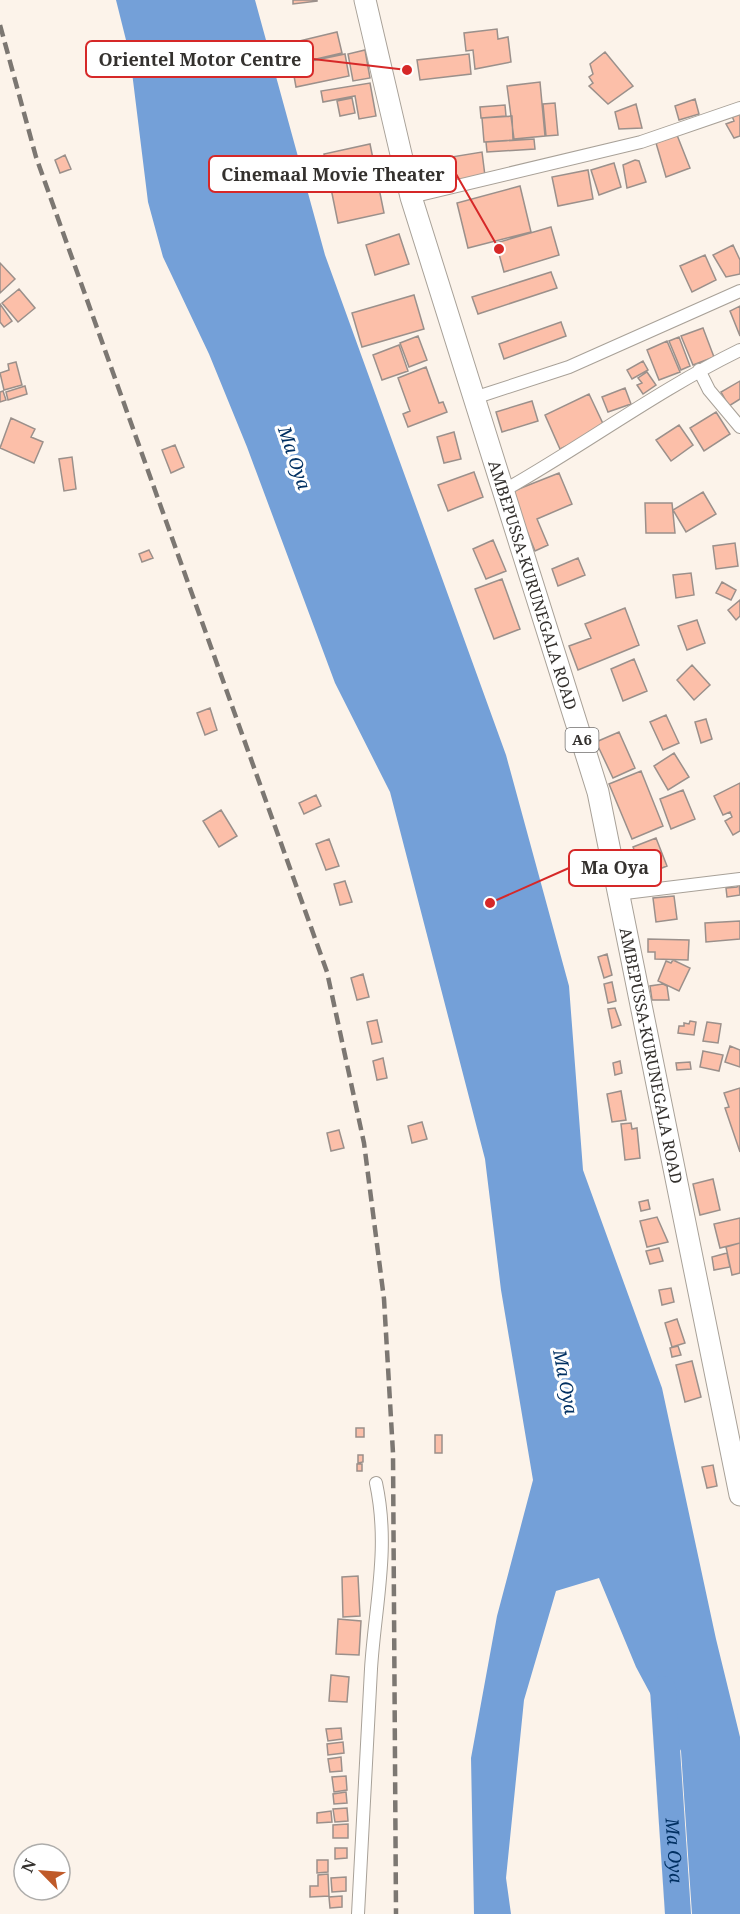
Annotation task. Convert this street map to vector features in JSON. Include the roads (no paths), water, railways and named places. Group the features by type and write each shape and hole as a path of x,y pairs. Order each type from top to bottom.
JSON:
{"highway":[{"name":"AMBEPUSSA-KURUNEGALA ROAD","path":"365,0 411,196 598,792 740,1495"}],"street":[{"path":"411,196 641,142 740,108"},
{"path":"474,398 569,367 740,291"},
{"path":"503,490 556,461 699,370 740,350"},
{"path":"699,370 709,390 740,427"},
{"path":"617,894 740,879"},
{"path":"358,1914 371,1665 383,1572 381,1505 376,1483"}],"water":[{"path":"116,0 255,0 325,255 506,755 569,986 583,1170 662,1388 716,1639 740,1737 740,1914 692,1914 681,1751 636,1667 599,1578 556,1591 524,1700 506,1878 511,1914 474,1914 471,1758 497,1616 533,1480 501,1290 485,1159 390,792 335,683 247,447 209,354 163,257 148,202 130,56"}],"waterway":[{"name":"Ma Oya","path":"663,1689 678,1914"}],"railway":[{"path":"0,25 36,157 327,972 364,1143 384,1299 393,1453 396,1914"}],"place":[{"name":"Orientel Motor Centre","path":"407,70"},
{"name":"Cinemaal Movie Theater","path":"499,249"},
{"name":"Ma Oya","path":"490,903"}]}
